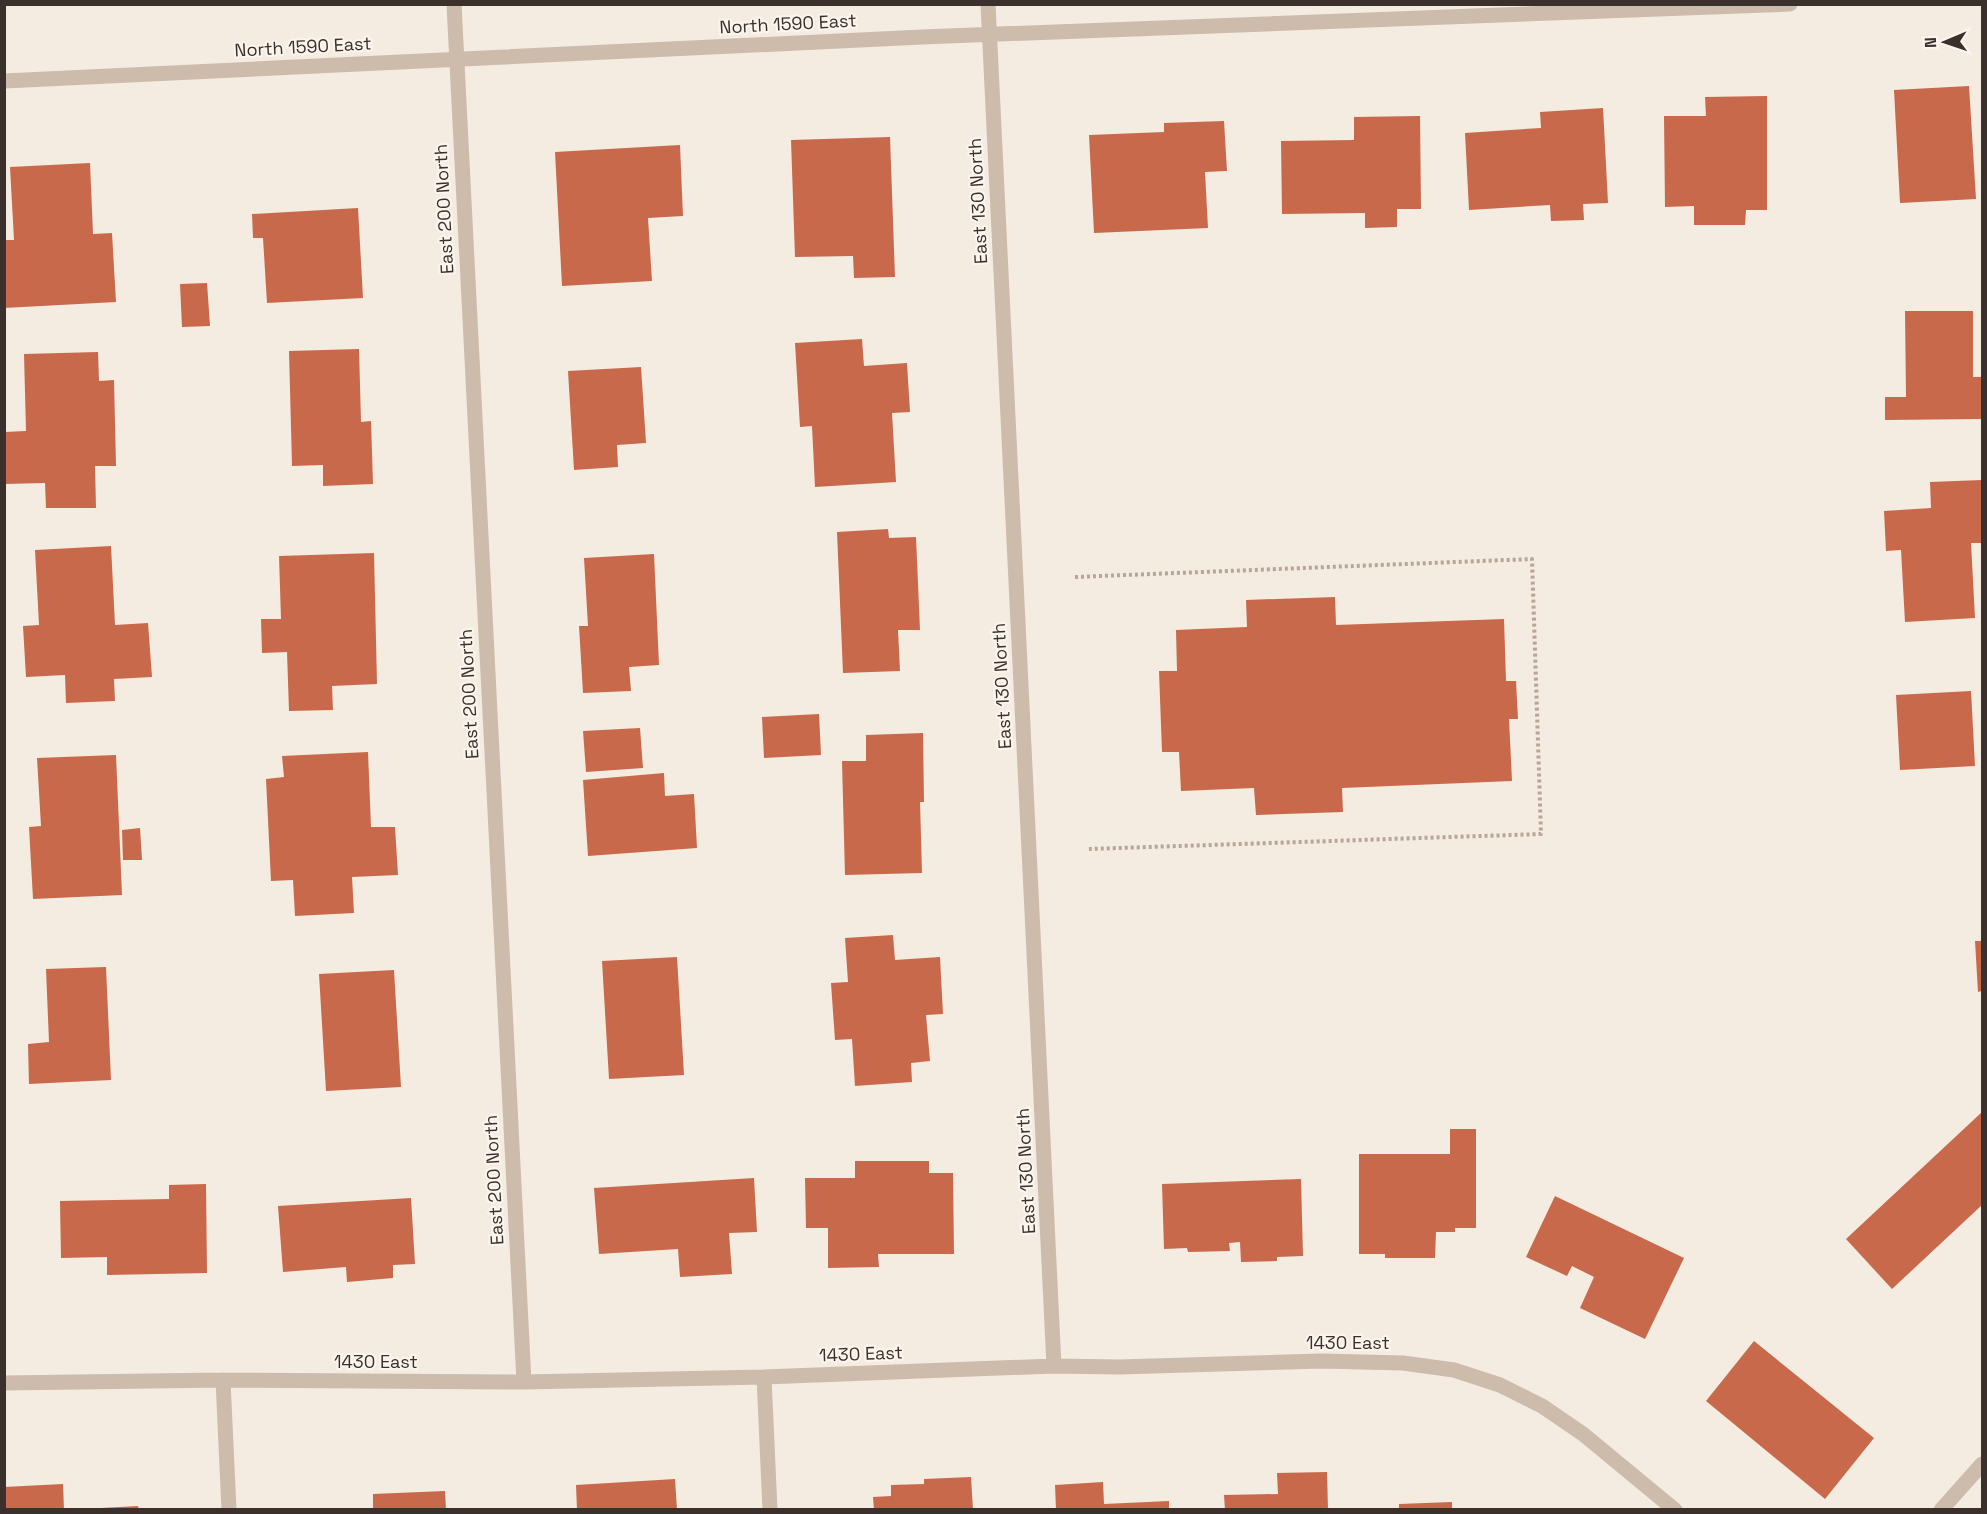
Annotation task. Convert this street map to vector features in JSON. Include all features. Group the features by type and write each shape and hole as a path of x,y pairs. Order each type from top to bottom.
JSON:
{"street":[{"name":"East 200 North","path":"454,4 524,1382"},
{"name":"East 130 North","path":"988,4 1054,1366"},
{"name":"North 1590 East","path":"4,81 989,35 1790,4"},
{"name":"1430 East","path":"4,1383 223,1380 524,1382 764,1377 1054,1366 1119,1367 1321,1361 1403,1363 1454,1370 1500,1385 1542,1406 1583,1434 1675,1509"},
{"path":"764,1377 770,1509"},
{"path":"223,1380 229,1509"},
{"path":"1941,1509 1983,1464"}],"path":[{"path":"1075,577 1533,559 1541,834 1089,849"}],"building":[{"path":"1969,86 1976,199 1900,203 1894,90"},
{"path":"1767,96 1767,210 1746,210 1745,225 1694,225 1694,206 1665,207 1664,116 1706,116 1705,97"},
{"path":"1603,108 1608,203 1583,204 1584,220 1551,221 1550,205 1469,210 1465,133 1541,128 1540,112"},
{"path":"1420,116 1421,209 1397,209 1397,227 1365,228 1365,213 1282,214 1281,141 1354,140 1354,117"},
{"path":"1224,121 1227,171 1205,172 1208,228 1094,233 1089,135 1164,132 1164,123"},
{"path":"890,137 895,277 854,278 853,256 795,257 791,140"},
{"path":"680,145 683,216 648,218 652,281 562,286 555,152"},
{"path":"90,163 93,234 112,233 116,302 4,308 4,240 14,240 10,167"},
{"path":"358,208 363,298 267,303 263,238 253,238 252,214"},
{"path":"207,283 210,326 182,327 180,284"},
{"path":"1905,311 1973,311 1973,377 1982,377 1982,419 1885,420 1885,397 1906,397"},
{"path":"862,339 864,366 907,363 910,412 892,413 896,482 815,487 812,426 800,427 795,343"},
{"path":"359,349 361,422 371,421 373,484 323,486 323,465 292,466 289,351"},
{"path":"98,352 99,381 114,380 116,466 95,466 96,508 46,508 45,483 4,484 4,432 26,431 24,354"},
{"path":"641,367 646,443 617,445 618,467 574,470 568,371"},
{"path":"1982,480 1982,543 1971,543 1975,618 1905,622 1901,550 1886,551 1884,511 1931,508 1930,482"},
{"path":"888,529 889,538 916,537 920,630 898,630 900,671 843,673 837,532"},
{"path":"111,546 115,625 148,623 152,677 114,679 115,701 66,703 65,675 26,677 23,626 39,625 35,550"},
{"path":"374,553 377,684 332,686 333,710 289,711 287,652 262,653 261,619 281,619 279,556"},
{"path":"654,554 659,665 629,667 631,691 583,693 579,626 588,626 584,558"},
{"path":"1335,597 1336,625 1504,619 1506,681 1516,681 1518,719 1509,719 1512,781 1342,788 1343,812 1256,815 1254,788 1181,791 1179,752 1162,752 1159,671 1177,671 1176,630 1247,627 1246,600"},
{"path":"1971,691 1975,766 1900,770 1896,695"},
{"path":"819,714 821,755 764,758 762,717"},
{"path":"640,728 643,768 586,772 583,731"},
{"path":"923,733 924,802 920,802 922,873 845,875 842,761 866,761 866,735"},
{"path":"368,752 371,827 395,827 398,875 352,877 354,913 295,916 293,880 271,881 266,779 284,777 282,756"},
{"path":"116,755 122,895 33,899 29,827 41,826 37,758"},
{"path":"664,773 665,796 694,794 697,848 588,856 583,780"},
{"path":"140,828 142,860 123,860 122,830"},
{"path":"893,935 895,960 940,957 943,1014 926,1015 930,1061 911,1063 912,1082 855,1086 852,1039 835,1040 831,983 848,982 845,938"},
{"path":"1975,941 1982,941 1982,991 1978,992"},
{"path":"677,957 684,1075 609,1079 602,961"},
{"path":"106,967 111,1080 29,1084 28,1044 49,1042 46,969"},
{"path":"394,970 401,1087 326,1091 319,974"},
{"path":"1982,1112 1982,1205 1892,1289 1846,1239"},
{"path":"1450,1129 1476,1129 1476,1228 1455,1228 1455,1232 1436,1232 1435,1258 1385,1258 1385,1254 1359,1254 1359,1154 1450,1154"},
{"path":"855,1161 929,1161 929,1173 953,1173 954,1254 878,1254 879,1267 828,1268 828,1228 806,1228 805,1178 855,1178"},
{"path":"754,1178 757,1232 729,1233 732,1274 680,1277 678,1249 599,1254 594,1188"},
{"path":"1301,1179 1303,1256 1277,1257 1277,1261 1241,1262 1240,1242 1229,1243 1230,1251 1188,1252 1187,1248 1164,1249 1162,1184"},
{"path":"206,1184 207,1273 107,1275 107,1257 61,1258 60,1201 169,1199 169,1185"},
{"path":"1555,1196 1684,1258 1645,1339 1580,1308 1594,1277 1572,1266 1567,1276 1526,1257"},
{"path":"411,1198 415,1264 393,1265 393,1278 347,1282 346,1267 283,1272 278,1206"},
{"path":"1754,1341 1874,1438 1825,1499 1706,1401"},
{"path":"1327,1472 1328,1510 1225,1510 1224,1495 1278,1494 1277,1473"},
{"path":"971,1477 973,1510 874,1510 873,1497 891,1496 891,1485 924,1484 924,1479"},
{"path":"675,1479 677,1510 577,1510 576,1485"},
{"path":"1103,1482 1104,1504 1169,1501 1169,1510 1056,1510 1055,1485"},
{"path":"63,1484 64,1510 4,1510 4,1487"},
{"path":"445,1491 446,1510 373,1510 373,1494"},
{"path":"1452,1502 1452,1510 1399,1510 1399,1504"},
{"path":"138,1506 139,1510 101,1510 101,1508"}]}
